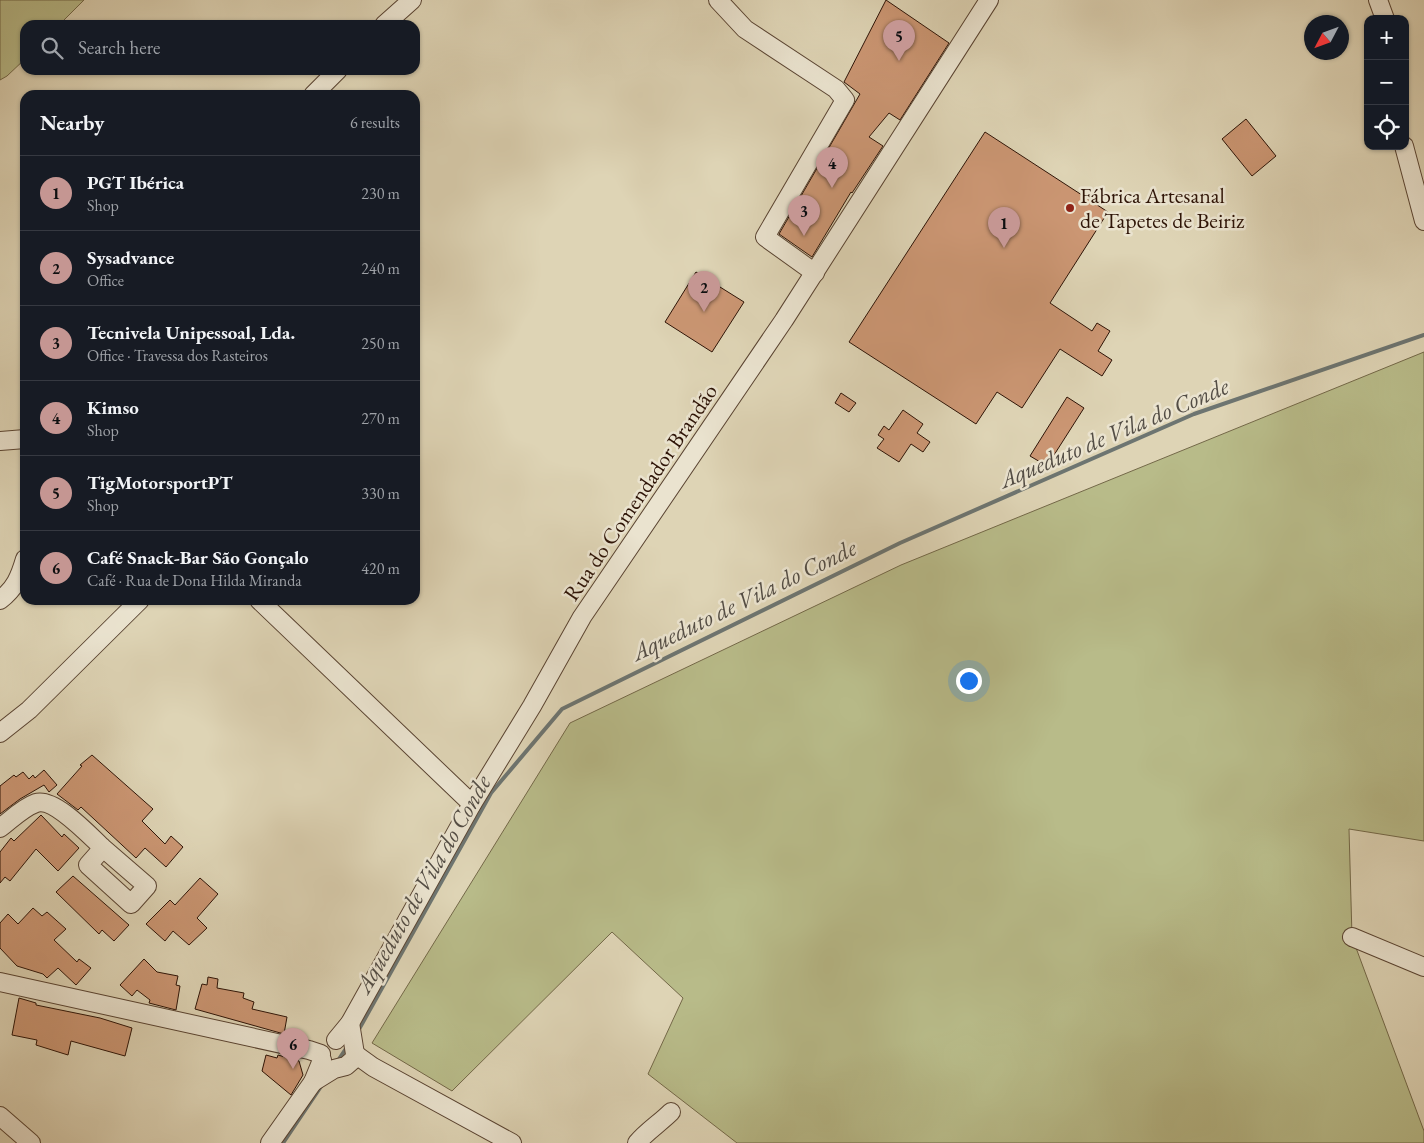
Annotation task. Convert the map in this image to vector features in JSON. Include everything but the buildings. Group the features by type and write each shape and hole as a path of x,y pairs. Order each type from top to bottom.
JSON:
{"street":[{"path":"390,20 412,0"},
{"path":"718,0 744,29 836,89 845,100 765,237 814,273"},
{"name":"Rua do Comendador Brandão","path":"270,1143 313,1082 340,1058 326,1045 336,1040 350,1023 472,804 532,706 582,617 814,273 989,0"},
{"path":"1378,0 1384,15"},
{"path":"318,90 333,75"},
{"path":"1405,150 1424,221"},
{"path":"0,442 20,440"},
{"path":"0,600 8,594 20,579"},
{"path":"0,733 29,710 135,605"},
{"path":"264,605 472,804"},
{"path":"0,828 27,807 38,802 46,802 52,804 96,842"},
{"path":"1352,937 1424,967"},
{"path":"0,982 309,1050 373,1067 512,1143"},
{"path":"340,1058 350,1023"},
{"path":"637,1143 649,1130 662,1122 671,1112"},
{"path":"0,1116 31,1143"}],"green space":[{"path":"0,0 84,0 64,20 20,20 20,64 0,80"},
{"path":"1424,352 1424,841 1349,829 1352,937 1424,1131 1424,1143 737,1143 648,1074 683,998 612,932 452,1091 372,1043 570,723 901,565"}],"waterway":[{"name":"Aqueduto de Vila do Conde","path":"358,1031 491,793 562,709 900,543 1194,414 1424,335"},
{"name":"Aqueduto de Vila do Conde","path":"337,1062 347,1047"},
{"name":"Aqueduto de Vila do Conde","path":"283,1143 322,1085"}],"place":[{"name":"TigMotorsportPT","path":"899,61"},
{"name":"Kimso","path":"832,188"},
{"name":"Fábrica Artesanal de Tapetes de Beiriz","path":"1070,208"},
{"name":"Tecnivela Unipessoal, Lda.","path":"804,236"},
{"name":"PGT Ibérica","path":"1004,248"},
{"name":"Sysadvance","path":"704,312"},
{"name":"Café Snack-Bar São Gonçalo","path":"293,1069"}]}
